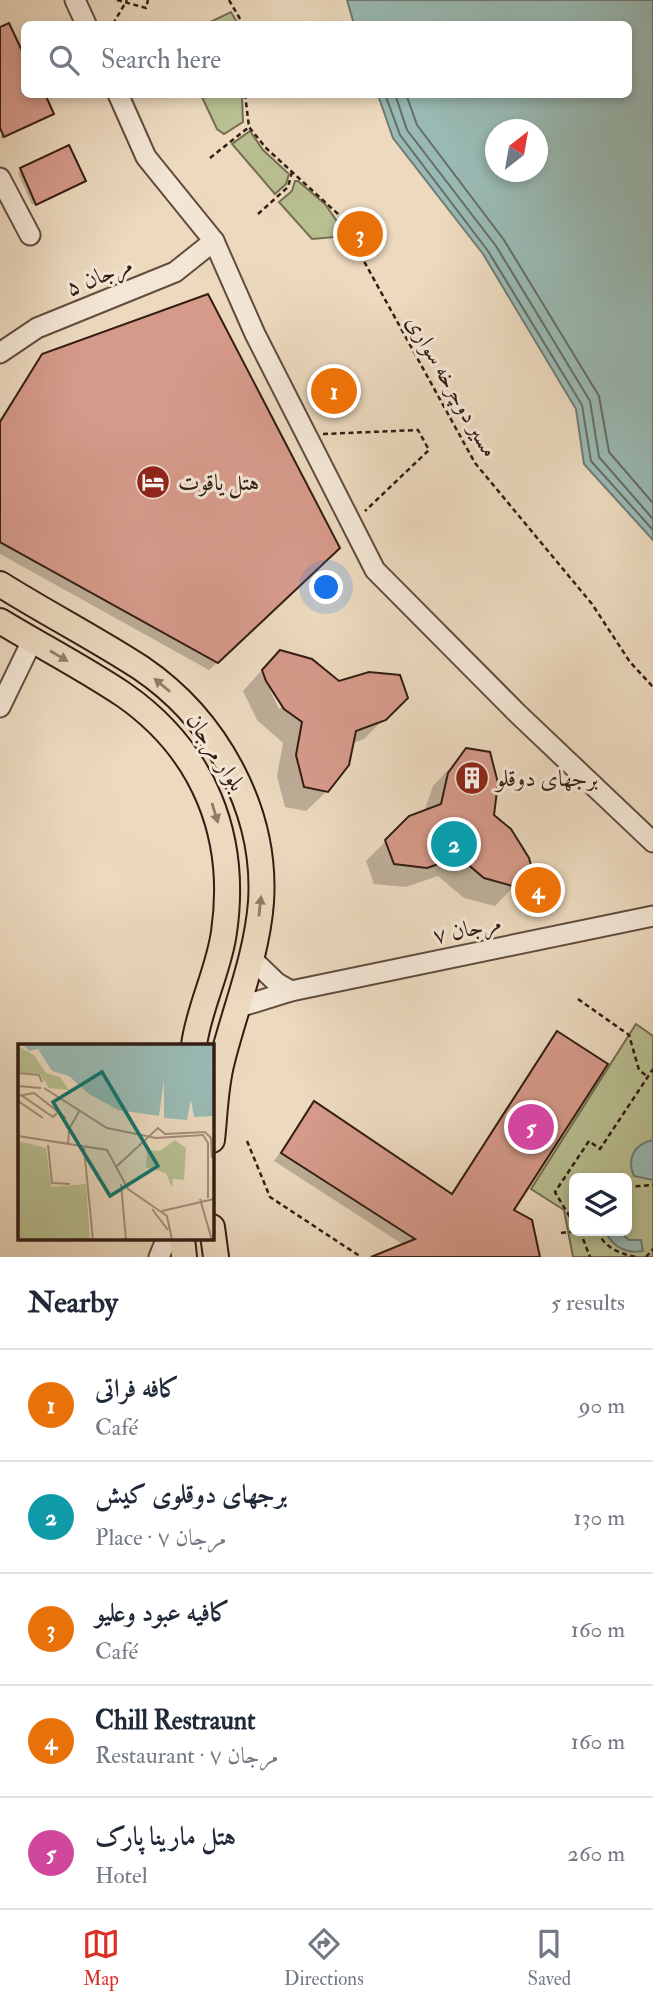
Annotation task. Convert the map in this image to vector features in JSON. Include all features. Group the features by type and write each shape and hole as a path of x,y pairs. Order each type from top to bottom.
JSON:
{"main road":[{"name":"بلوار مرجان","path":"0,584 142,669 187,706 221,751 243,789 258,845 261,902 251,958 221,1066 214,1124"},
{"path":"32,641 48,615"},
{"name":"بلوار مرجان","path":"0,621 118,692 163,729 193,767 213,803 225,846 228,898 224,935 194,1044"}],"street":[{"path":"75,0 85,21"},
{"path":"120,98 146,157 214,241 255,334 375,570 518,714 653,842"},
{"path":"0,178 30,236"},
{"name":"مرجان ۵","path":"0,353 37,328 175,272 214,241"},
{"path":"0,707 32,641"},
{"name":"مرجان ۷","path":"236,1008 291,991 653,916"},
{"path":"251,958 277,983 291,991"},
{"path":"159,1257 166,1240"}],"path":[{"path":"117,0 146,8 148,0"},
{"path":"229,0 241,21"},
{"path":"115,21 127,2"},
{"path":"210,158 248,127 245,98"},
{"name":"مسیر دوچرخه سواری","path":"248,127 338,214 475,463 592,604 630,662 653,687"},
{"path":"258,214 288,187 292,172"},
{"path":"306,435 418,430 429,450 351,524"},
{"path":"578,999 629,1035 639,1070 648,1077"},
{"path":"569,1216 555,1192 589,1141 600,1149 653,1069"},
{"path":"247,1141 270,1197 361,1257"},
{"path":"632,1187 653,1185"},
{"path":"561,1233 569,1232"},
{"path":"580,1236 590,1257"},
{"path":"600,1236 617,1253 636,1257"},
{"path":"646,1257 653,1249"}],"green space":[{"path":"231,12 236,21 212,21"},
{"path":"202,98 242,98 243,122 224,134 217,129"},
{"path":"250,131 263,150 289,174 286,184 275,194 232,144"},
{"path":"295,181 325,204 347,236 312,239 279,202 292,191"},
{"path":"636,1024 653,1036 653,1257 573,1257 564,1210 531,1189"}],"water":[{"path":"347,0 653,0 653,540 584,464 576,409 483,254 393,138 379,98 632,98 632,21 353,21"},
{"path":"653,1140 653,1180 634,1176 631,1163 634,1153 641,1145"},
{"path":"608,1236 641,1240 643,1251 620,1248"}],"building":[{"path":"9,23 21,49 21,98 47,98 54,114 4,137 0,128 0,27"},
{"path":"69,145 86,181 36,205 20,168"},
{"name":"هتل یاقوت","path":"208,294 340,548 218,663 0,542 0,422 42,354"},
{"path":"280,650 312,659 339,681 369,672 400,675 408,698 386,720 356,731 349,765 328,792 304,787 296,755 302,722 284,709 262,670"},
{"path":"466,748 490,752 498,783 494,815 511,829 529,858 532,869 516,887 484,878 459,857 427,868 394,864 385,840 409,816 441,804 448,773"},
{"path":"557,1031 608,1064 514,1210 532,1220 540,1257 371,1257 415,1239 281,1153 314,1101 452,1194"}],"place":[{"name":"کافیه عبود وعلیو","path":"360,234"},
{"name":"کافه فراتی","path":"334,391"},
{"name":"هتل یاقوت","path":"153,482"},
{"name":"برجهای دوقلو","path":"472,778"},
{"name":"برجهای دوقلوی کیش","path":"454,844"},
{"name":"Chill Restraunt","path":"538,890"},
{"name":"هتل مارینا پارک","path":"531,1127"}]}
